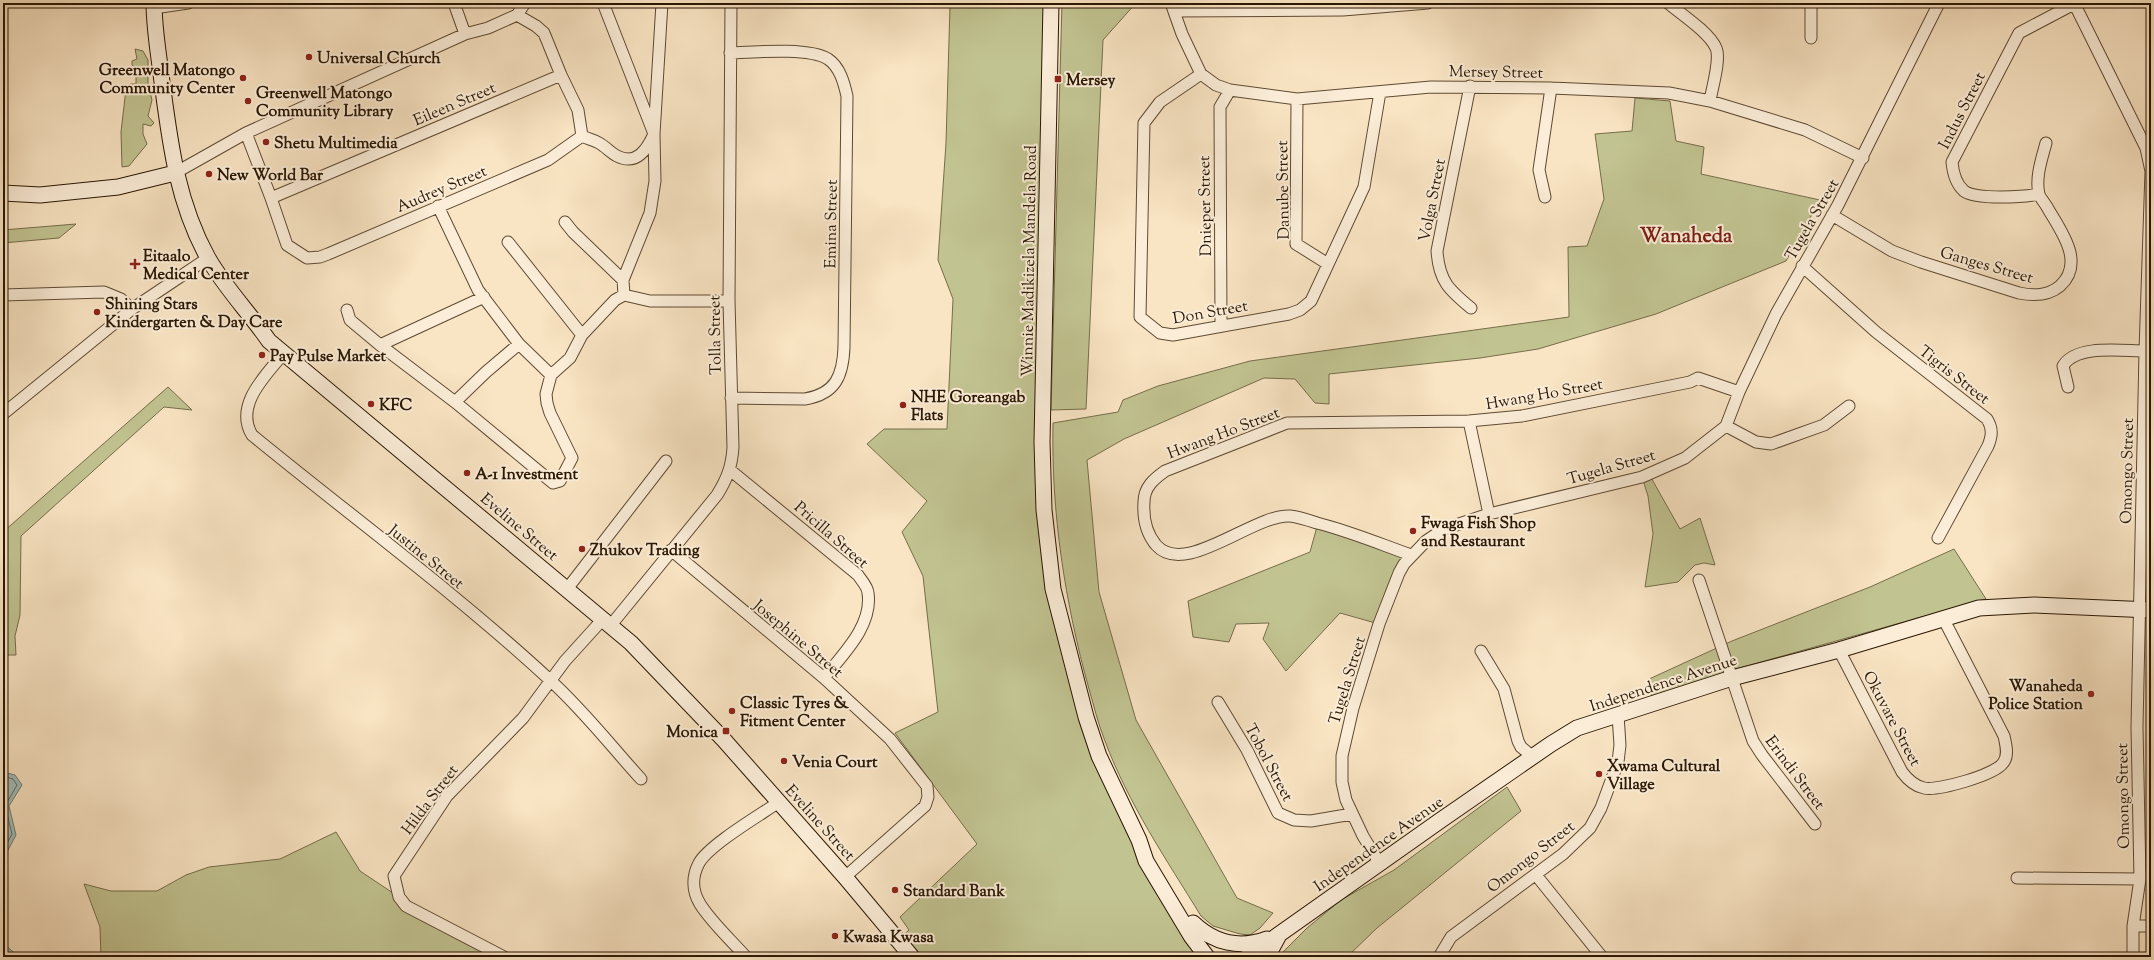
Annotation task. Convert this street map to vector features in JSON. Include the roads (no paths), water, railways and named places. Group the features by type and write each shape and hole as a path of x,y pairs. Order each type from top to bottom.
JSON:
{"main road":[{"name":"Winnie Madikizela Mandela Road","path":"1051,3 1042,412 1043,484 1047,548 1053,589 1086,718 1112,787 1139,840 1153,857 1207,957"},
{"name":"Eveline Street","path":"154,6 157,49 175,173 191,218 208,258 249,316 269,340 284,353 607,622 655,667 724,740 779,802 845,877 912,957"},
{"path":"3,193 40,195 118,187 175,173"},
{"name":"Independence Avenue","path":"1248,957 1533,757 1577,728 1732,678 1839,650 1979,608 2016,605 2146,610"},
{"name":"Winnie Madikizela Mandela Road","path":"1192,929 1217,957"},
{"path":"1192,929 1230,944 1256,942 1280,934"},
{"path":"1192,929 1196,957"},
{"path":"1267,957 1280,934"}],"street":[{"path":"154,6 188,3"},
{"path":"454,3 465,34"},
{"path":"175,173 246,133 465,34 488,28 517,15 525,3"},
{"path":"517,15 536,26 544,33 561,75 578,110 582,136 600,143 617,156 629,159 638,156 646,150 654,134 603,3"},
{"path":"624,294 623,280 650,213 655,181 654,134 662,3"},
{"name":"Tolla Street","path":"607,622 671,550 717,495 730,470 733,447 729,301 730,3"},
{"path":"1201,74 1173,7 1343,10 1428,3"},
{"path":"1668,3 1708,37 1716,49 1717,60 1710,101"},
{"path":"1811,3 1811,38"},
{"name":"Tugela Street","path":"1380,864 1352,814 1342,782 1342,756 1346,732 1379,624 1399,573 1411,555 1426,541 1444,529 1489,514 1649,474 1685,458 1726,426 1739,392 1776,314 1862,158 1939,3"},
{"name":"Indus Street","path":"2039,194 2028,196 1974,195 1965,192 1955,177 1952,162 2016,37 2023,30 2074,3"},
{"name":"Omongo Street","path":"2074,3 2146,148 2151,171 2145,351 2146,610 2137,770 2140,879 2133,926 2133,957"},
{"name":"Emina Street","path":"730,53 816,54 829,60 839,72 848,96 843,364 837,379 830,390 816,397 805,399 731,398"},
{"name":"Mersey Street","path":"1201,74 1216,85 1230,90 1297,99 1431,87 1470,86 1669,93 1710,101 1805,130 1862,158"},
{"name":"Don Street","path":"1201,74 1160,102 1144,123 1140,317 1160,333 1173,335 1300,310 1311,301 1364,187 1380,92"},
{"name":"Eileen Street","path":"271,198 561,75"},
{"name":"Volga Street","path":"1470,86 1437,251 1438,268 1444,282 1471,308"},
{"path":"1545,197 1539,170 1551,88"},
{"name":"Dnieper Street","path":"1221,325 1220,107 1230,90"},
{"name":"Danube Street","path":"1297,99 1296,244 1328,264"},
{"name":"Audrey Street","path":"246,133 287,245 307,258 324,256 548,160 582,136"},
{"path":"2039,194 2039,170 2046,143"},
{"name":"Ganges Street","path":"1832,214 1892,251 2020,293 2038,295 2048,293 2062,284 2069,272 2071,259 2068,243 2039,194"},
{"path":"438,206 469,274 484,297 519,344 550,375"},
{"path":"565,222 573,232 623,280"},
{"path":"508,242 582,335"},
{"path":"3,414 132,309 208,258"},
{"name":"Tigris Street","path":"1802,266 1876,332 1987,419 1991,426 1992,436 1988,446 1938,538"},
{"path":"3,295 104,292 121,299 132,309"},
{"path":"347,310 350,320 380,345 455,402 553,483 558,482 572,458 550,413 547,403 546,394 550,375 570,358 582,335 615,300 624,294 650,301 729,301"},
{"path":"380,345 484,297"},
{"path":"455,402 486,372 519,344"},
{"path":"2068,387 2063,366 2070,358 2089,351 2145,351"},
{"name":"Justine Street","path":"284,353 257,387 247,408 246,420 252,435 450,594 551,681 575,705 640,779"},
{"name":"Hwang Ho Street","path":"1411,555 1343,530 1292,516 1266,520 1200,551 1174,555 1158,548 1148,533 1144,511 1146,489 1154,479 1165,471 1287,422 1469,421 1522,416 1690,382 1698,378 1739,392"},
{"path":"1726,426 1756,442 1771,444 1824,425 1849,406"},
{"path":"1469,421 1489,514"},
{"path":"567,589 666,461"},
{"name":"Pricilla Street","path":"730,470 858,575 868,592 868,612 860,630 824,678"},
{"name":"Josephine Street","path":"671,550 824,678 890,739 927,786 928,797 925,806 917,815 845,877"},
{"name":"Erindi Street","path":"1699,580 1756,748 1815,824"},
{"name":"Okuvare Street","path":"1839,650 1902,772 1908,780 1925,788 1936,789 1989,773 2004,763 2006,754 2004,736 1943,618"},
{"name":"Hilda Street","path":"504,957 406,906 399,897 394,876 447,796 523,718 564,661 607,622"},
{"path":"1481,651 1504,688 1518,741 1521,747 1533,757"},
{"name":"Tobol Street","path":"1218,702 1246,750 1278,813 1294,820 1311,821 1352,814"},
{"name":"Omongo Street","path":"1439,957 1451,937 1577,842 1597,816 1618,762 1620,745 1618,715"},
{"path":"746,957 699,903 694,888 693,877 700,862 716,846 779,802"},
{"path":"1536,874 1602,957"},
{"path":"2017,878 2140,879"},
{"path":"2133,926 2151,926"}],"water":[{"path":"3,772 15,775 22,785 9,806 16,835 6,854 6,877 3,895"},
{"path":"3,943 19,957 3,957"}],"place":[{"name":"Universal Church","path":"309,57"},
{"name":"Greenwell Matongo Community Center","path":"243,78"},
{"name":"Mersey","path":"1058,79"},
{"name":"Greenwell Matongo Community Library","path":"248,101"},
{"name":"Shetu Multimedia","path":"266,142"},
{"name":"New World Bar","path":"209,174"},
{"name":"Eitaalo Medical Center","path":"135,264"},
{"name":"Shining Stars Kindergarten & Day Care","path":"97,312"},
{"name":"Pay Pulse Market","path":"262,355"},
{"name":"KFC","path":"371,404"},
{"name":"NHE Goreangab Flats","path":"903,405"},
{"name":"A-1 Investment","path":"467,473"},
{"name":"Fwaga Fish Shop and Restaurant","path":"1413,531"},
{"name":"Zhukov Trading","path":"582,549"},
{"name":"Wanaheda Police Station","path":"2091,694"},
{"name":"Classic Tyres & Fitment Center","path":"732,711"},
{"name":"Monica","path":"726,731"},
{"name":"Venia Court","path":"784,761"},
{"name":"Xwama Cultural Village","path":"1599,774"},
{"name":"Standard Bank","path":"895,890"},
{"name":"Kwasa Kwasa","path":"835,936"}],"district":[{"name":"Wanaheda","path":"1686,235"}]}
